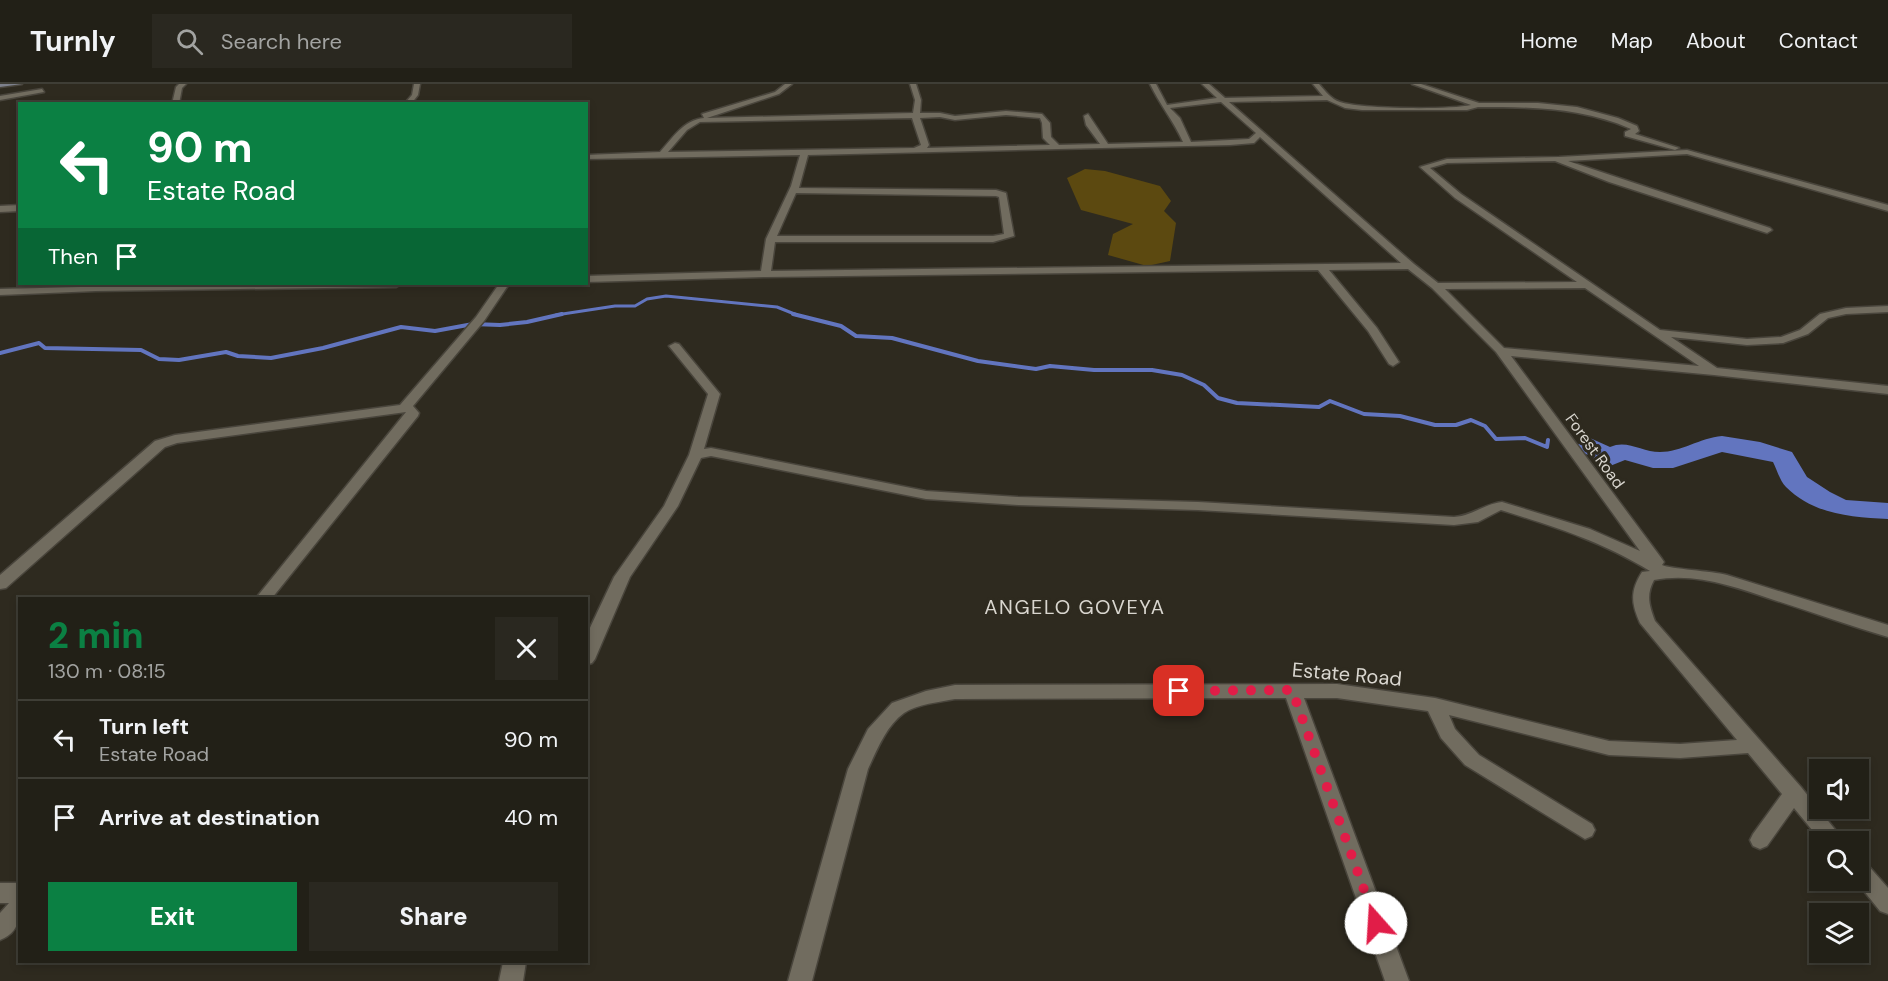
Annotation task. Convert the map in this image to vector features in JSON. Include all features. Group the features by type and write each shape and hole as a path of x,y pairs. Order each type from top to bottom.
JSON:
{"street":[{"path":"0,86 19,84"},
{"path":"175,102 179,87 183,84"},
{"path":"409,102 415,94 417,84"},
{"path":"662,154 694,121 777,93 789,84"},
{"path":"912,150 925,145 916,118 918,100 914,84"},
{"path":"1153,84 1164,107 1176,118 1188,144"},
{"name":"Forest Road","path":"1205,84 1410,266 1436,286 1500,350 1663,572"},
{"path":"1317,84 1329,98 1338,104 1370,108 1467,108 1478,105"},
{"path":"1415,84 1478,105 1566,106 1585,110 1634,128 1635,131 1628,134 1888,208"},
{"path":"0,98 42,91"},
{"path":"1164,107 1224,100 1329,98"},
{"path":"694,121 916,118 944,115 955,118 990,113 1040,116 1046,123 1047,138 1057,147"},
{"path":"1088,116 1090,125 1105,145"},
{"path":"588,157 1240,143 1251,141 1260,133"},
{"path":"1687,152 1556,159 1447,161 1424,167 1458,196 1714,371"},
{"path":"766,274 771,239 793,190 806,153"},
{"path":"1556,159 1612,180 1767,230"},
{"path":"771,239 993,239 1009,236 1003,195 996,193 793,190"},
{"path":"0,209 18,208"},
{"path":"1320,266 1373,330 1393,362"},
{"path":"588,279 766,274 1410,266"},
{"path":"0,292 100,286 238,285"},
{"path":"404,408 480,319 503,285"},
{"path":"1436,286 1587,285"},
{"path":"1658,333 1747,342 1783,340 1804,332 1824,316 1846,311 1888,309"},
{"path":"588,654 622,577 671,506 696,455 714,394 675,346"},
{"path":"1500,350 1511,353 1714,371 1888,390"},
{"path":"0,584 160,444 175,439 404,408 411,409 413,413 265,597"},
{"path":"696,455 711,452 729,454 821,475 926,495 1018,501 1198,506 1454,521 1471,520 1488,509 1502,506 1624,548 1663,572"},
{"path":"1826,831 1648,623 1638,600 1641,587 1648,576 1663,572 1697,574 1738,583 1888,631"},
{"path":"1292,690 1397,981"},
{"name":"Estate Road","path":"800,981 858,769 875,734 898,708 926,698 954,692 1337,691 1435,705 1609,748 1680,751 1751,746"},
{"path":"1435,705 1448,733 1472,760 1586,830"},
{"path":"1760,840 1794,794"},
{"path":"1869,882 1888,904"},
{"path":"0,893 18,892"},
{"path":"0,930 18,908"},
{"path":"511,981 515,963"}],"shaded area":[{"path":"1085,169 1105,171 1160,186 1171,201 1164,211 1176,223 1170,261 1147,266 1108,255 1113,234 1133,224 1081,210 1067,178"}],"waterway":[{"path":"561,314 615,306 635,306 647,299 666,296 777,307 797,315"},
{"path":"0,353 39,343 45,348 141,350 159,359 179,360 226,352 238,356 271,358 323,348 401,327 435,331 473,324 500,325 527,322 561,314"},
{"path":"556,315 561,314"},
{"path":"793,314 797,315"},
{"path":"797,315 841,326 856,336 892,338 978,361 1036,369 1050,366 1094,370 1152,370 1182,375 1204,385 1218,398 1237,403 1319,407 1330,401 1364,414 1400,416 1435,425 1456,425 1471,420 1485,426 1496,439 1525,438 1547,447 1548,440"},
{"path":"1590,446 1610,458 1621,451 1653,460 1673,460 1683,454 1699,452 1710,445 1722,444 1760,450 1783,457 1796,482 1820,498 1841,508 1888,511"}],"district":[{"name":"ANGELO GOVEYA","path":"1075,607"}],"route":[{"path":"1179,691 1292,690 1376,923"}]}
